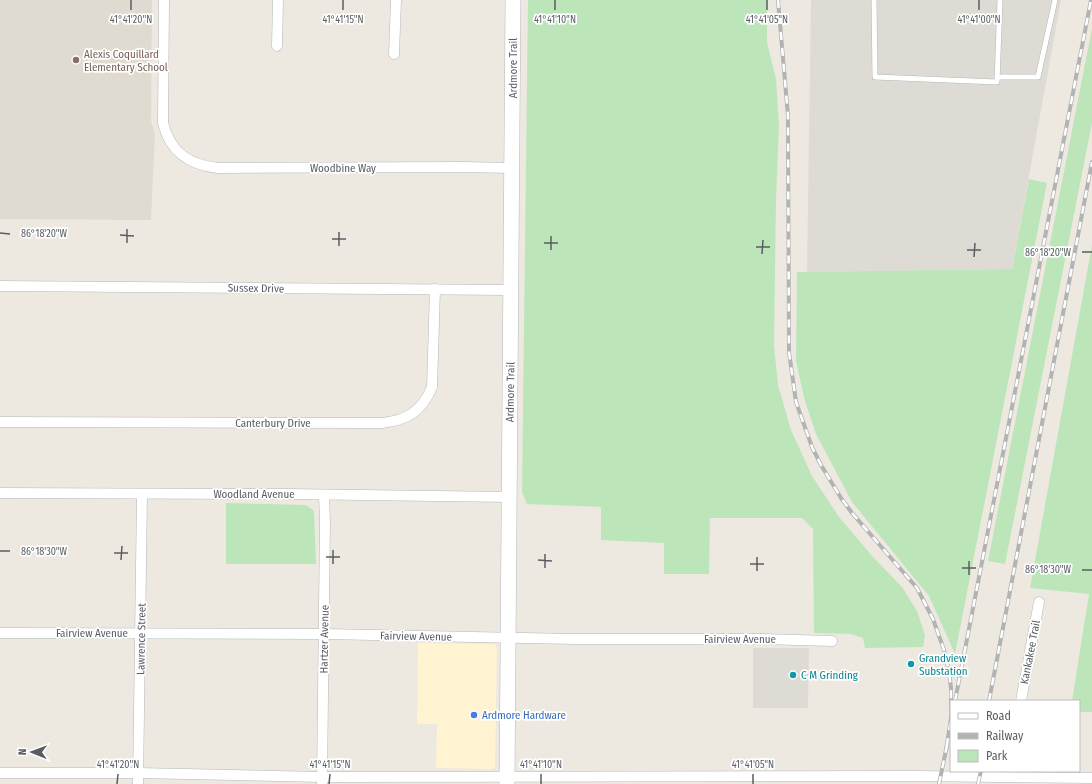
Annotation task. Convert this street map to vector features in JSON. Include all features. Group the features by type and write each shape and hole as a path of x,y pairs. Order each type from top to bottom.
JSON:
{"street":[{"name":"Woodbine Way","path":"164,0 163,122 165,132 170,142 178,152 189,161 197,165 218,168 512,168"},
{"path":"277,46 278,0"},
{"path":"394,54 396,0"},
{"name":"Ardmore Trail","path":"507,780 512,290 513,0"},
{"name":"Sussex Drive","path":"0,286 512,290"},
{"name":"Canterbury Drive","path":"0,422 382,423 395,421 415,412 422,406 432,387 434,375 434,289"},
{"name":"Woodland Avenue","path":"0,494 509,496"},
{"name":"Lawrence Street","path":"138,779 142,494"},
{"name":"Hartzer Avenue","path":"322,781 324,495"},
{"name":"Kankakee Trail","path":"1020,700 1039,602"},
{"name":"Fairview Avenue","path":"0,633 324,634 509,638 761,639 832,642"},
{"path":"0,774 138,779 322,781 914,776 1092,778"}],"lane":[{"path":"874,0 875,77 997,82 1000,0"},
{"path":"997,77 1038,77 1055,0"}],"shaded area":[{"name":"Alexis Coquillard Elementary School","path":"0,0 152,0 151,121 155,134 151,220 0,219"},
{"path":"811,0 1061,0 1012,269 807,272"},
{"path":"418,643 494,644 497,647 495,767 493,769 436,768 437,724 417,724"},
{"path":"753,648 809,648 808,708 753,708"}],"green space":[{"path":"528,0 767,0 767,42 776,79 779,124 776,200 774,346 778,385 791,430 812,476 839,517 873,557 902,587 917,611 925,635 923,647 865,648 863,638 851,634 814,633 813,529 802,518 710,518 709,574 664,574 664,543 601,540 601,507 527,504 522,492"},
{"path":"1092,28 1092,123 1005,564 988,561"},
{"path":"1029,179 1047,183 955,654 929,596 852,502 816,434 804,398 796,361 797,272 1012,269"},
{"path":"1092,245 1092,712 1080,712 1080,700 1072,700 1089,594 1030,588"},
{"path":"226,503 306,505 314,511 316,564 226,564"}],"railway":[{"path":"778,0 788,116 789,352 796,402 812,447 841,498 852,513 917,588 933,619 944,650 949,672 951,700"},
{"path":"955,700 1091,0"},
{"path":"989,700 1092,162"},
{"path":"946,751 950,725"},
{"path":"939,784 947,745"},
{"path":"978,784 981,772"}],"place":[{"name":"Alexis Coquillard Elementary School","path":"76,60"},
{"name":"Grandview Substation","path":"911,664"},
{"name":"C M Grinding","path":"793,675"},
{"name":"Ardmore Hardware","path":"474,715"}]}
